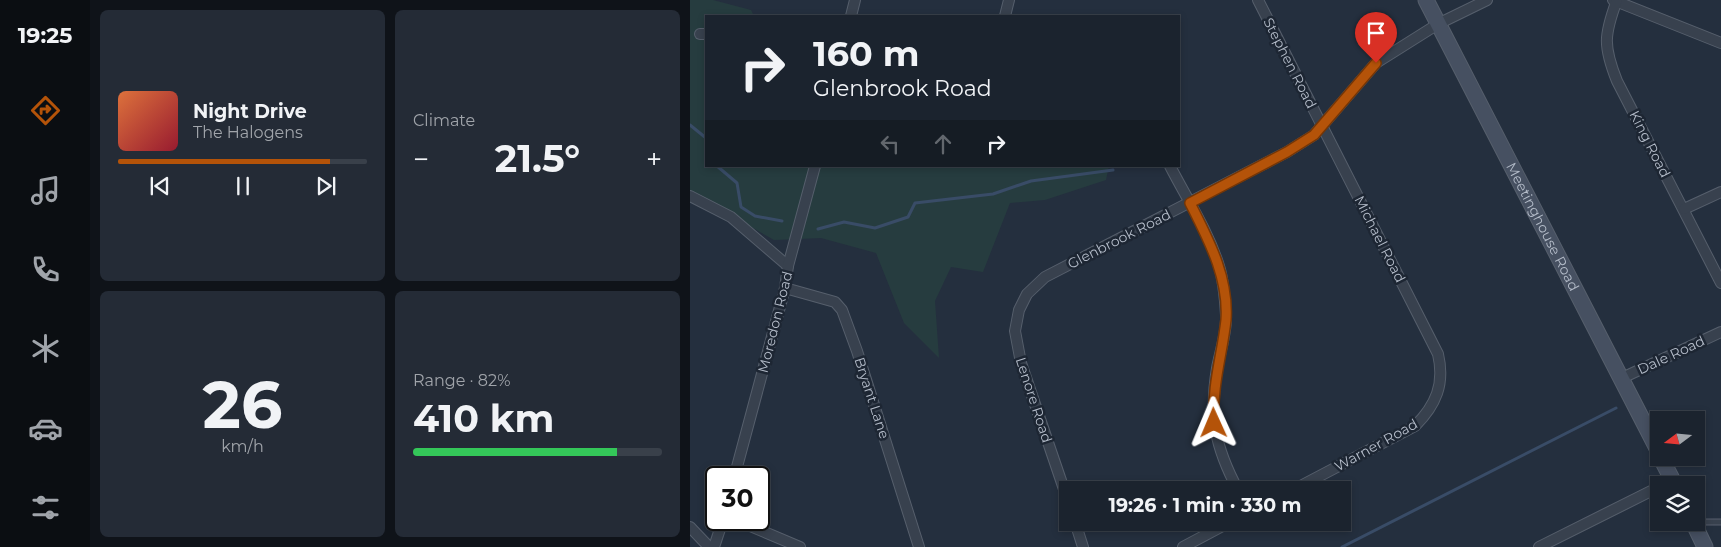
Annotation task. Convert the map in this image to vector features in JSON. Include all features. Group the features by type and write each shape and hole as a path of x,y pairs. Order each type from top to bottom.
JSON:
{"street":[{"path":"851,15 854,0"},
{"path":"1005,15 1009,0"},
{"name":"Stephen Road","path":"1258,0 1322,125"},
{"name":"Meetinghouse Road","path":"1426,0 1650,434"},
{"name":"Glenbrook Road","path":"1045,276 1287,152 1314,135 1376,63 1438,24 1487,0"},
{"path":"1615,0 1721,43"},
{"name":"King Road","path":"1615,0 1606,39 1608,58 1617,81 1721,282"},
{"name":"Michael Road","path":"1322,125 1438,354"},
{"name":"Moredon Road","path":"737,466 785,288 788,266 815,167"},
{"path":"1171,167 1212,247 1220,268 1226,318 1214,386 1214,423 1218,445 1225,466 1233,481"},
{"path":"1684,209 1721,192"},
{"path":"690,196 731,217 788,266"},
{"name":"Lenore Road","path":"1045,276 1027,294 1019,310 1015,331 1021,363 1061,481"},
{"name":"Bryant Lane","path":"785,288 835,302 842,310 857,351 919,547"},
{"name":"Dale Road","path":"1622,378 1721,332"},
{"name":"Warner Road","path":"1310,481 1416,426 1429,413 1441,380 1438,354"},
{"path":"1538,547 1650,491"},
{"path":"690,527 709,547"},
{"path":"714,547 719,531"},
{"path":"762,531 800,547"},
{"path":"1078,531 1083,547"},
{"path":"1183,547 1213,531"},
{"path":"1698,531 1704,547"}],"lane":[{"path":"1705,522 1721,522"}],"green space":[{"path":"690,0 713,0 751,10 754,15 705,15 705,167 1109,167 1106,180 1045,200 1010,203 983,272 951,267 935,301 939,358 904,323 876,253 821,238 774,240 690,192"}],"waterway":[{"path":"690,125 705,137"},
{"path":"718,167 737,183 741,207 755,216 782,221"},
{"path":"818,229 844,222 875,228 908,217 915,203 993,194 1031,181 1113,170"},
{"path":"1342,547 1616,408"}],"route":[{"path":"1214,423 1214,386 1226,318 1224,292 1220,268 1212,247 1190,203 1287,152 1314,135 1376,63"}]}
